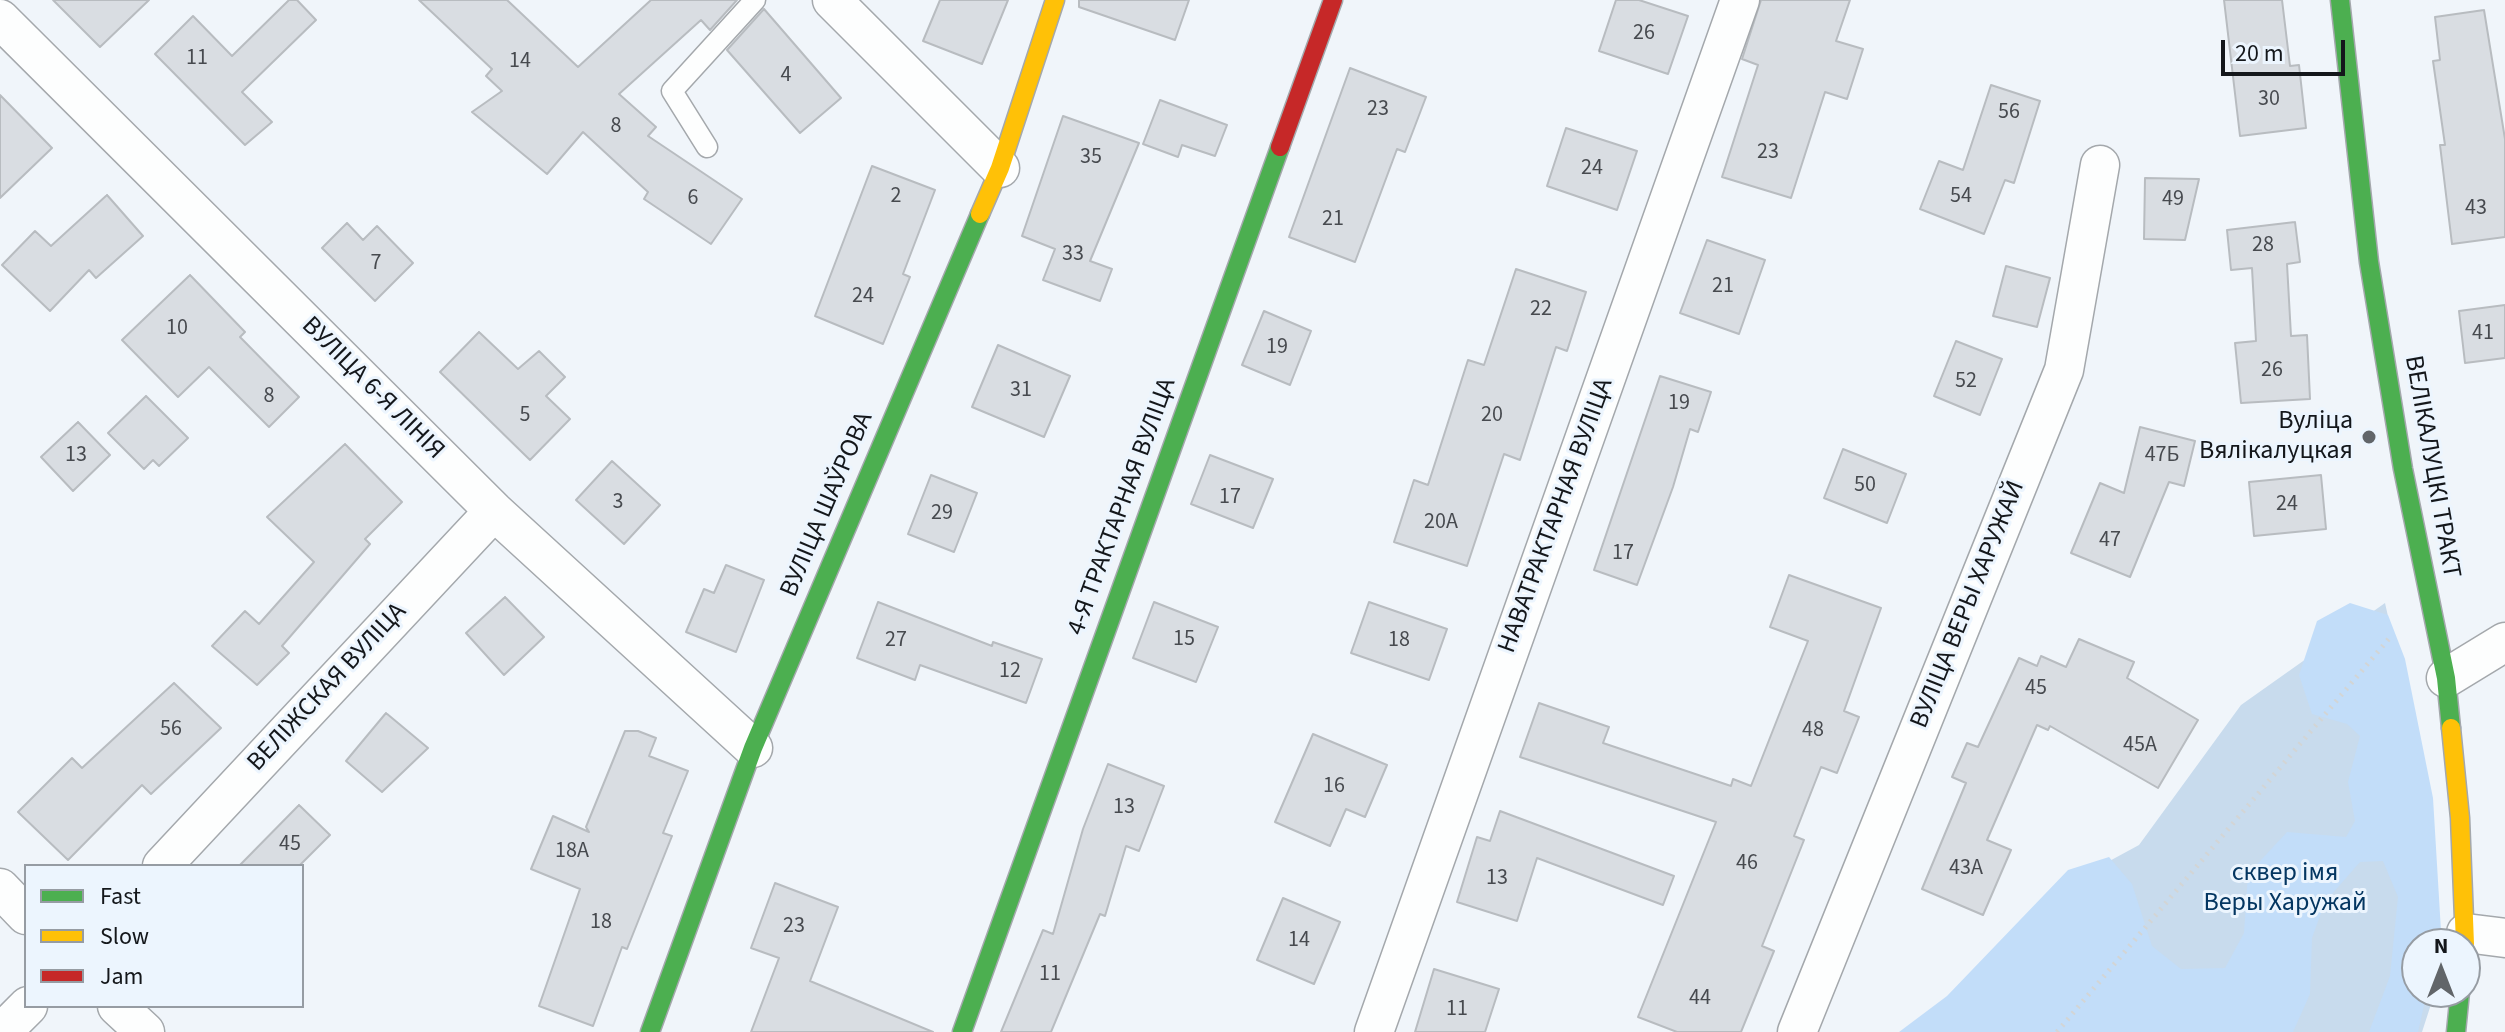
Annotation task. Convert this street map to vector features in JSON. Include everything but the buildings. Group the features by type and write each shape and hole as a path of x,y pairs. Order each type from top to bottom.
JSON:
{"street":[{"path":"832,0 1000,168"},
{"name":"ВУЛІЦА ШАЎРОВА","path":"650,1032 753,748 1000,168 1055,0"},
{"name":"4-Я ТРАКТАРНАЯ ВУЛІЦА","path":"962,1032 1333,0"},
{"name":"НАВАТРАКТАРНАЯ ВУЛІЦА","path":"1374,1032 1740,0"},
{"name":"ВЕЛІКАЛУЦКІ ТРАКТ","path":"2340,0 2372,276 2403,469 2446,678 2460,818 2465,928"},
{"name":"ВУЛІЦА 6-Я ЛІНІЯ","path":"0,19 494,511 753,748"},
{"name":"ВУЛІЦА ВЕРЫ ХАРУЖАЙ","path":"1797,1032 2064,370 2100,165"},
{"name":"ВЕЛІЖСКАЯ ВУЛІЦА","path":"164,864 494,511"},
{"path":"2446,678 2505,642"},
{"path":"0,888 24,913"},
{"path":"2481,938 2505,938"},
{"path":"2,1032 26,1008"},
{"path":"119,1008 145,1032"},
{"path":"2456,1032 2458,1008"}],"lane":[{"path":"707,147 672,91 755,0"}],"path":[{"path":"2057,1032 2396,631"}],"green space":[{"path":"2350,603 2388,615 2405,659 2433,798 2441,928 2401,928 2401,1008 2423,1008 2418,1032 2369,1032 2390,976 2398,897 2383,861 2360,862 2325,902 2312,938 2310,994 2293,1032 1899,1032 1947,996 2068,870 2109,857 2132,884 2152,946 2181,969 2225,968 2244,933 2248,874 2287,832 2346,837 2355,821 2348,782 2360,736 2347,724 2312,714 2299,675 2317,621"},
{"name":"сквер імя Веры Харужай","path":"2385,603 2427,790 2420,928 2401,928 2401,1008 2430,1008 2422,1032 1946,1032 2080,877 2139,845 2241,705"}],"traffic: fast":[{"path":"2340,0 2369,262 2403,469 2446,678 2451,728"},
{"path":"962,1032 1280,147"},
{"path":"650,1032 753,748 980,214"},
{"path":"2456,1032 2458,1008"}],"traffic: slow":[{"path":"980,214 1000,168 1055,0"},
{"path":"2451,728 2460,818 2464,928"}],"traffic: jam":[{"path":"1280,147 1333,0"}],"place":[{"name":"Вуліца Вялікалуцкая","path":"2369,437"}]}
